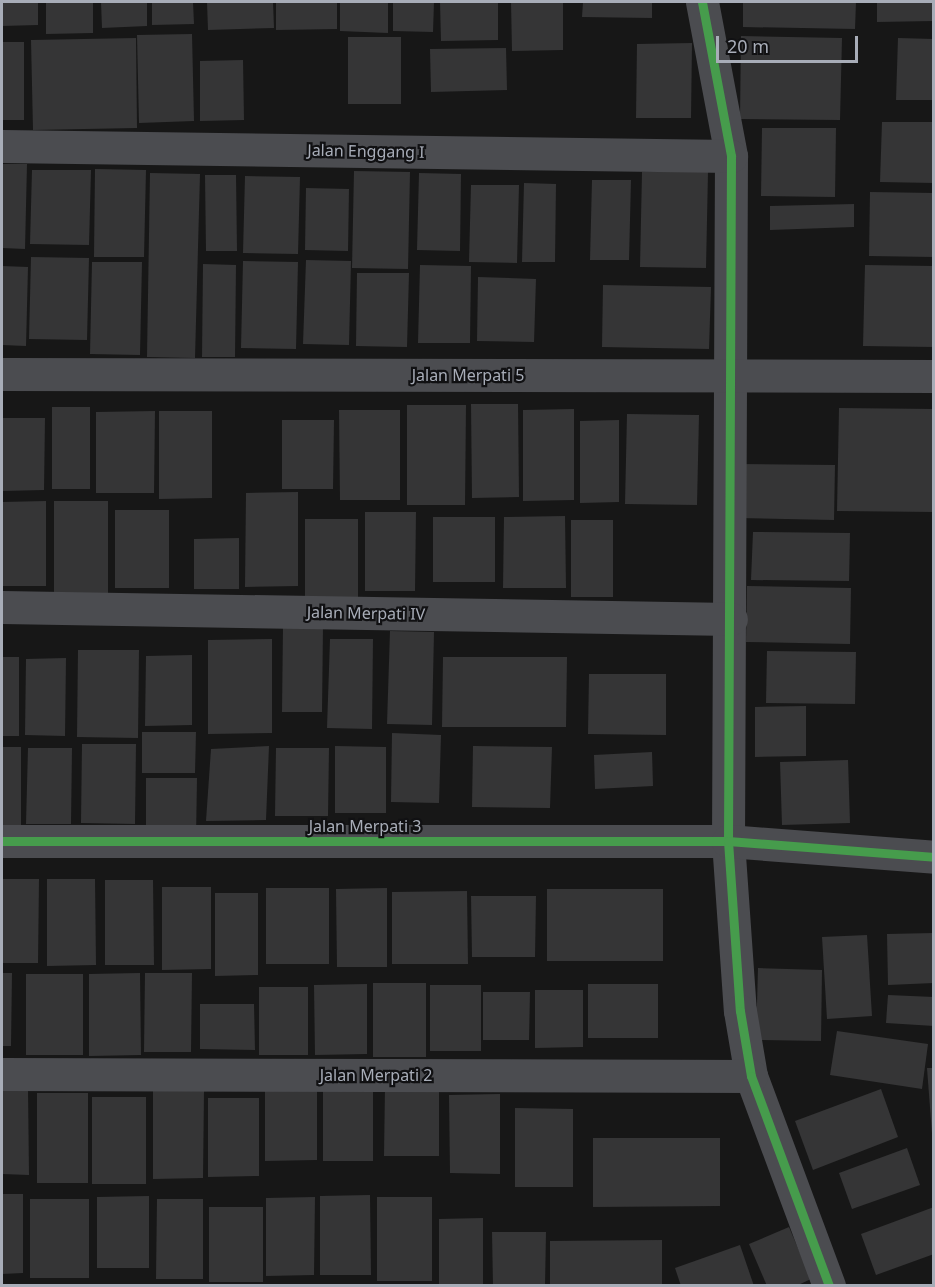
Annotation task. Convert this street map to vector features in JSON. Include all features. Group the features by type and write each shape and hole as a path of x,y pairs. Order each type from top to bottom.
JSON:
{"street":[{"path":"702,2 731,156 733,375 728,841 740,1011 751,1076 829,1286"},
{"name":"Jalan Enggang I","path":"2,146 731,156"},
{"name":"Jalan Merpati 5","path":"2,374 933,376"},
{"name":"Jalan Merpati IV","path":"2,607 731,619"},
{"name":"Jalan Merpati 3","path":"2,841 728,841 933,857"},
{"name":"Jalan Merpati 2","path":"2,1074 751,1076"}],"building":[{"path":"2,2 38,2 38,25 2,26"},
{"path":"46,2 93,2 93,33 46,34"},
{"path":"101,2 147,2 147,26 102,28"},
{"path":"152,2 193,2 194,24 152,25"},
{"path":"207,2 273,2 274,28 208,30"},
{"path":"276,2 337,2 337,29 276,30"},
{"path":"340,2 388,2 388,33 340,31"},
{"path":"393,2 434,2 433,32 393,31"},
{"path":"440,2 498,2 498,40 441,41"},
{"path":"511,2 563,2 563,50 512,51"},
{"path":"583,2 652,2 652,18 582,17"},
{"path":"743,2 856,2 855,29 743,27"},
{"path":"877,2 934,2 934,21 877,22"},
{"path":"192,34 194,121 139,123 137,35"},
{"path":"741,36 842,38 840,120 740,119"},
{"path":"348,37 401,37 401,104 348,104"},
{"path":"136,38 137,128 33,130 31,40"},
{"path":"898,38 934,39 934,100 896,100"},
{"path":"2,42 24,42 24,120 2,120"},
{"path":"692,43 691,118 636,118 637,44"},
{"path":"506,48 507,90 431,92 430,49"},
{"path":"243,60 244,120 200,121 200,61"},
{"path":"882,122 934,122 934,183 880,182"},
{"path":"762,128 836,128 835,197 761,196"},
{"path":"2,164 27,164 25,249 2,248"},
{"path":"95,169 146,170 144,257 94,257"},
{"path":"32,170 91,170 89,245 30,244"},
{"path":"354,171 410,172 408,269 352,268"},
{"path":"642,172 708,172 706,268 640,267"},
{"path":"150,173 200,174 195,358 147,357"},
{"path":"419,173 461,174 460,251 417,250"},
{"path":"205,175 236,175 237,251 206,251"},
{"path":"245,176 300,177 298,254 243,253"},
{"path":"592,180 631,180 629,260 590,260"},
{"path":"524,183 556,184 555,262 522,262"},
{"path":"471,185 519,185 517,263 469,262"},
{"path":"306,188 349,189 348,251 305,250"},
{"path":"870,192 934,193 934,257 869,256"},
{"path":"854,204 854,227 770,230 770,206"},
{"path":"31,257 89,258 87,340 29,339"},
{"path":"306,260 351,261 349,345 303,344"},
{"path":"243,261 298,262 296,349 241,348"},
{"path":"92,262 142,262 140,355 90,354"},
{"path":"203,264 236,265 235,357 202,357"},
{"path":"420,265 471,266 470,343 418,343"},
{"path":"865,265 934,266 934,347 863,346"},
{"path":"2,266 28,267 26,346 2,345"},
{"path":"357,273 409,273 407,347 356,346"},
{"path":"478,277 536,279 534,342 477,341"},
{"path":"603,285 711,287 709,349 602,347"},
{"path":"471,404 518,404 519,497 472,498"},
{"path":"407,405 466,405 465,505 407,505"},
{"path":"52,407 90,407 90,489 52,489"},
{"path":"839,408 934,409 934,512 837,511"},
{"path":"574,409 574,500 523,501 523,410"},
{"path":"339,410 400,410 400,500 340,500"},
{"path":"155,411 154,493 96,493 96,412"},
{"path":"159,411 212,411 212,498 159,499"},
{"path":"627,414 699,415 697,505 625,504"},
{"path":"2,418 45,418 44,490 2,491"},
{"path":"282,420 334,420 333,489 282,489"},
{"path":"619,420 619,502 580,503 580,421"},
{"path":"739,464 835,465 834,520 737,518"},
{"path":"298,492 298,586 245,587 246,493"},
{"path":"46,501 46,586 2,586 2,502"},
{"path":"54,501 108,501 108,594 54,594"},
{"path":"115,510 169,510 169,588 115,588"},
{"path":"365,512 416,512 415,591 365,591"},
{"path":"565,516 566,588 503,588 504,517"},
{"path":"433,517 495,517 495,582 433,582"},
{"path":"305,519 358,519 358,599 305,599"},
{"path":"571,520 613,520 613,597 571,597"},
{"path":"753,532 850,533 849,581 751,580"},
{"path":"239,538 239,589 194,589 194,539"},
{"path":"747,586 851,588 850,644 746,642"},
{"path":"283,626 323,626 322,712 282,712"},
{"path":"390,631 434,632 432,725 387,724"},
{"path":"272,639 272,733 208,734 208,640"},
{"path":"330,639 373,639 372,729 327,728"},
{"path":"78,650 139,650 138,738 77,737"},
{"path":"767,651 856,652 855,704 766,703"},
{"path":"192,655 192,725 145,726 146,656"},
{"path":"2,657 19,657 19,736 2,736"},
{"path":"443,657 567,657 566,727 442,727"},
{"path":"66,658 65,736 25,735 26,659"},
{"path":"589,674 666,674 666,735 588,734"},
{"path":"806,706 806,756 755,757 755,707"},
{"path":"142,732 196,732 195,773 142,773"},
{"path":"392,733 441,735 439,803 391,802"},
{"path":"82,744 136,744 135,824 81,823"},
{"path":"269,746 266,820 206,821 211,749"},
{"path":"335,746 386,747 386,813 335,813"},
{"path":"473,746 552,747 550,808 472,807"},
{"path":"2,747 21,747 21,828 2,828"},
{"path":"28,748 72,748 71,824 26,824"},
{"path":"276,748 329,748 328,816 275,816"},
{"path":"652,752 653,786 595,789 594,755"},
{"path":"848,760 850,823 782,825 780,762"},
{"path":"146,778 197,778 196,838 146,838"},
{"path":"2,879 39,879 38,963 2,963"},
{"path":"47,879 95,879 96,965 47,966"},
{"path":"105,880 153,880 154,965 105,965"},
{"path":"162,887 211,887 211,969 162,970"},
{"path":"266,888 329,888 329,964 266,964"},
{"path":"387,888 387,967 337,967 336,889"},
{"path":"547,889 663,889 663,961 547,961"},
{"path":"467,891 468,964 392,964 392,892"},
{"path":"215,893 258,893 258,975 215,976"},
{"path":"471,896 536,896 535,957 472,957"},
{"path":"934,933 934,983 888,985 887,934"},
{"path":"867,935 872,1016 827,1019 822,937"},
{"path":"758,968 822,970 821,1041 756,1040"},
{"path":"2,973 12,973 11,1046 2,1046"},
{"path":"140,973 141,1055 89,1056 89,974"},
{"path":"145,973 192,973 191,1052 144,1052"},
{"path":"26,974 83,974 83,1055 26,1055"},
{"path":"373,983 426,983 426,1057 373,1057"},
{"path":"367,984 367,1054 315,1055 314,985"},
{"path":"588,984 658,984 658,1038 588,1038"},
{"path":"430,985 481,985 481,1051 430,1051"},
{"path":"259,987 308,987 308,1055 259,1055"},
{"path":"535,990 583,990 583,1047 535,1048"},
{"path":"483,992 530,992 529,1040 483,1040"},
{"path":"888,995 934,997 934,1026 886,1023"},
{"path":"200,1004 254,1004 255,1050 200,1049"},
{"path":"837,1031 928,1044 922,1089 830,1075"},
{"path":"927,1068 934,1068 934,1134 932,1134"},
{"path":"439,1086 439,1156 384,1156 385,1087"},
{"path":"317,1087 317,1160 265,1161 265,1088"},
{"path":"2,1089 28,1089 29,1175 2,1174"},
{"path":"881,1089 898,1137 813,1170 795,1121"},
{"path":"153,1091 204,1091 203,1178 153,1179"},
{"path":"323,1091 373,1091 373,1161 323,1161"},
{"path":"37,1093 88,1093 88,1183 37,1183"},
{"path":"500,1094 500,1174 450,1173 449,1095"},
{"path":"92,1097 146,1097 146,1184 92,1184"},
{"path":"208,1098 259,1098 259,1176 208,1177"},
{"path":"515,1108 573,1109 573,1187 515,1187"},
{"path":"593,1138 720,1138 720,1206 593,1207"},
{"path":"907,1148 920,1185 852,1209 839,1173"},
{"path":"2,1194 23,1194 23,1273 2,1274"},
{"path":"370,1195 371,1275 320,1275 320,1196"},
{"path":"149,1196 149,1268 97,1268 97,1197"},
{"path":"315,1197 314,1275 266,1276 266,1198"},
{"path":"377,1197 432,1197 432,1281 377,1281"},
{"path":"30,1199 89,1199 89,1278 30,1278"},
{"path":"157,1199 203,1199 203,1279 156,1279"},
{"path":"209,1207 263,1207 263,1282 209,1282"},
{"path":"934,1207 934,1254 876,1275 861,1234"},
{"path":"483,1218 483,1286 439,1286 439,1219"},
{"path":"789,1227 811,1279 796,1286 767,1286 749,1244"},
{"path":"492,1232 546,1232 545,1286 493,1286"},
{"path":"662,1240 662,1286 550,1286 550,1241"},
{"path":"740,1245 754,1286 681,1286 675,1268"}],"cycle path":[{"path":"702,2 731,156 728,841 740,1011 751,1076 829,1286"},
{"path":"2,841 728,841 934,857"}]}
